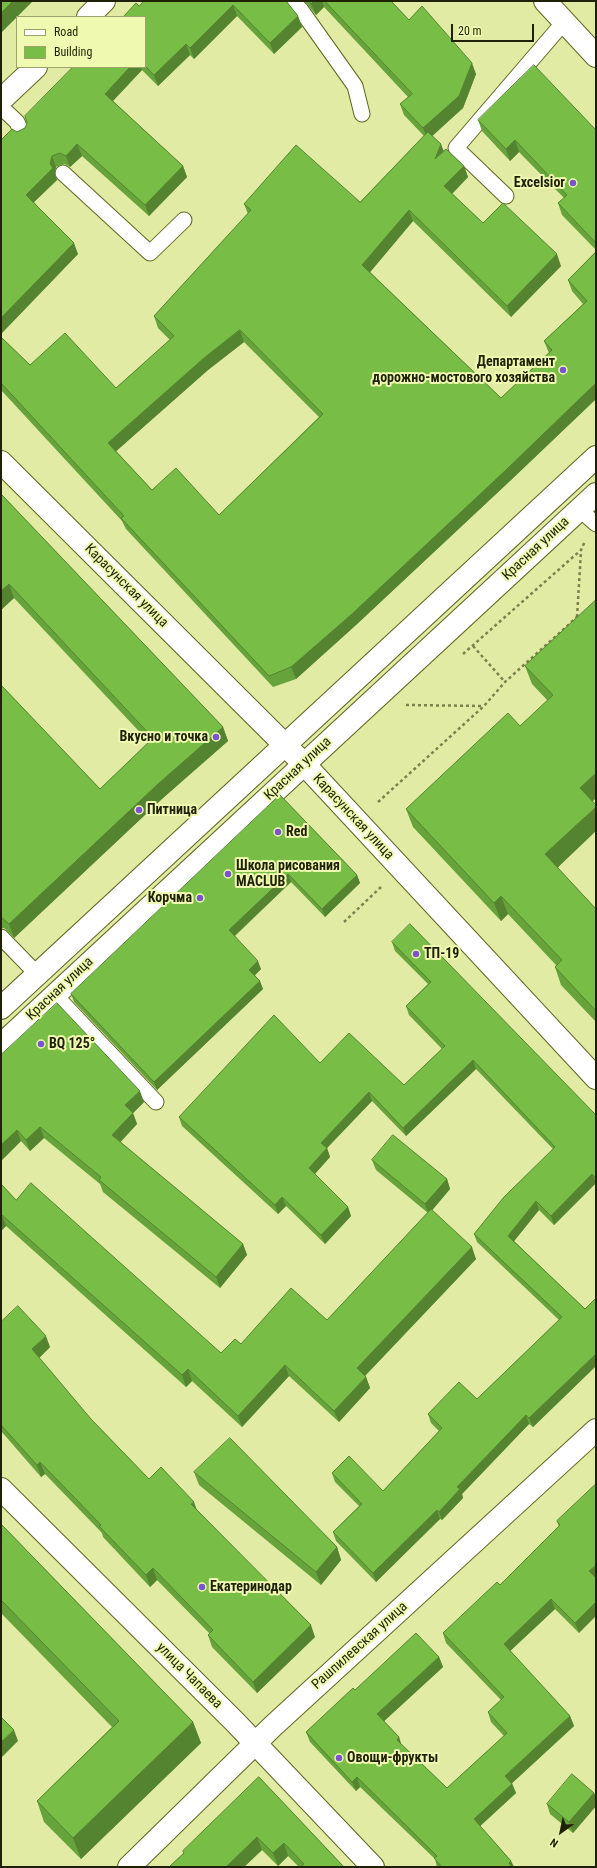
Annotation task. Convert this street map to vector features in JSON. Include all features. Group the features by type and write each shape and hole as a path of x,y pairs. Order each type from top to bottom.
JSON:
{"street":[{"path":"89,16 104,1"},
{"path":"545,1 596,56"},
{"path":"1,100 35,68"},
{"name":"Красная улица","path":"1,1008 596,457"},
{"name":"Карасунская улица","path":"1,462 304,764 596,1078"},
{"name":"Красная улица","path":"1,1045 54,994 596,494"},
{"name":"Рашпилевская улица","path":"129,1867 255,1743 596,1430"},
{"name":"улица Чапаева","path":"1,1489 255,1743 373,1867"}],"lane":[{"path":"292,1 301,10 355,86 362,114"},
{"path":"506,196 456,148 564,22"},
{"path":"1,107 17,122 22,134"},
{"path":"63,173 150,253 184,220"},
{"path":"579,509 596,524"},
{"path":"1,937 37,974"},
{"path":"54,994 156,1102"}],"path":[{"path":"577,618 581,550"},
{"path":"378,802 484,706 505,682 582,614"},
{"path":"473,646 505,682"},
{"path":"406,704 484,706"},
{"path":"344,922 380,887"}],"building":[{"path":"1,1 13,1 1,13"},
{"path":"144,1 286,1 298,16 270,43 233,5 190,48 186,44 154,75 146,67 146,16 124,16 136,3 139,6"},
{"path":"325,1 391,1 409,20 422,6 472,63 459,96 423,128 400,104 412,94"},
{"name":"Excelsior","path":"534,65 596,130 596,243 558,203 567,195 515,140 506,149 478,120"},
{"path":"72,68 129,68 105,94 183,166 145,205 77,144 66,156 60,153 52,156 50,164 53,168 26,195 74,243 1,318 1,140 12,129 17,132 25,128 27,123 25,116"},
{"path":"428,132 441,144 435,159 446,149 464,166 444,186 483,223 503,203 557,254 507,306 409,210 362,265 501,398 552,350 544,341 587,301 568,280 596,252 596,383 507,469 352,614 291,667 269,676 121,518 124,516 1,383 1,337 30,365 65,333 116,388 174,336 154,316 251,210 244,204 296,145 360,202","holes":["240,330 323,414 219,515 176,468 152,490 108,443 204,358"]},
{"path":"1,494 223,727 158,784 9,924 1,917 1,685 100,789 153,738 9,584 1,591"},
{"path":"596,600 596,773 580,788 596,805 596,807 545,854 596,909 596,1011 555,967 562,960 501,896 494,903 406,809 508,713 520,726 553,695 525,666"},
{"path":"280,795 357,875 322,909 288,874 229,930 258,961 249,970 260,981 154,1082 71,994"},
{"path":"410,924 596,1115 596,1178 592,1174 551,1216 536,1201 508,1236 585,1309 596,1298 596,1354 529,1418 526,1415 457,1487 460,1489 439,1512 437,1510 373,1573 333,1532 362,1504 332,1473 349,1456 383,1491 442,1428 428,1414 459,1382 477,1399 562,1317 474,1234 504,1197 555,1147 473,1060 403,1128 369,1092 321,1143 327,1148 309,1168 348,1207 321,1235 282,1197 275,1205 179,1117 274,1015 320,1063 349,1033 404,1085 445,1046 406,1006 431,982 392,942"},
{"path":"57,1003 140,1091 125,1105 133,1113 112,1135 243,1244 216,1277 99,1180 101,1177 40,1127 26,1140 17,1130 1,1145 1,1055"},
{"path":"393,1135 447,1179 425,1204 372,1160"},
{"path":"31,1183 221,1353 235,1339 241,1344 291,1288 327,1320 431,1209 472,1247 357,1368 366,1377 334,1411 285,1365 238,1416 188,1369 182,1375 1,1215 1,1184 16,1200"},
{"path":"18,1306 46,1336 32,1349 91,1419 149,1479 161,1467 194,1502 191,1504 311,1625 253,1682 208,1635 213,1630 153,1568 146,1575 99,1526 101,1525 40,1462 37,1465 1,1425 1,1322"},
{"path":"230,1438 337,1547 316,1572 194,1472"},
{"path":"596,1484 596,1565 589,1571 596,1578 596,1602 575,1623 551,1599 504,1644 570,1716 505,1776 512,1784 474,1819 511,1861 509,1863 512,1867 442,1867 434,1858 437,1856 357,1777 352,1782 306,1732 353,1688 355,1690 416,1633 439,1657 377,1714 399,1737 397,1740 447,1788 507,1733 488,1712 504,1697 443,1633 497,1582 500,1585 560,1525 557,1521"},
{"path":"1,1524 193,1722 73,1838 37,1801 119,1721 1,1600"},
{"path":"1,1717 14,1730 1,1742"},
{"path":"572,1774 594,1793 569,1822 547,1804"},
{"path":"259,1777 344,1867 301,1867 304,1864 284,1843 273,1853 257,1837 226,1867 169,1867 184,1853 183,1851"}],"place":[{"name":"Excelsior","path":"573,183"},
{"name":"Департамент дорожно-мостового хозяйства","path":"563,370"},
{"name":"Вкусно и точка","path":"216,737"},
{"name":"Питница","path":"139,810"},
{"name":"Red","path":"278,832"},
{"name":"Школа рисования MACLUB","path":"228,874"},
{"name":"Корчма","path":"200,898"},
{"name":"ТП-19","path":"416,954"},
{"name":"BQ 125°","path":"41,1044"},
{"name":"Екатеринодар","path":"202,1587"},
{"name":"Овощи-фрукты","path":"339,1758"}]}
